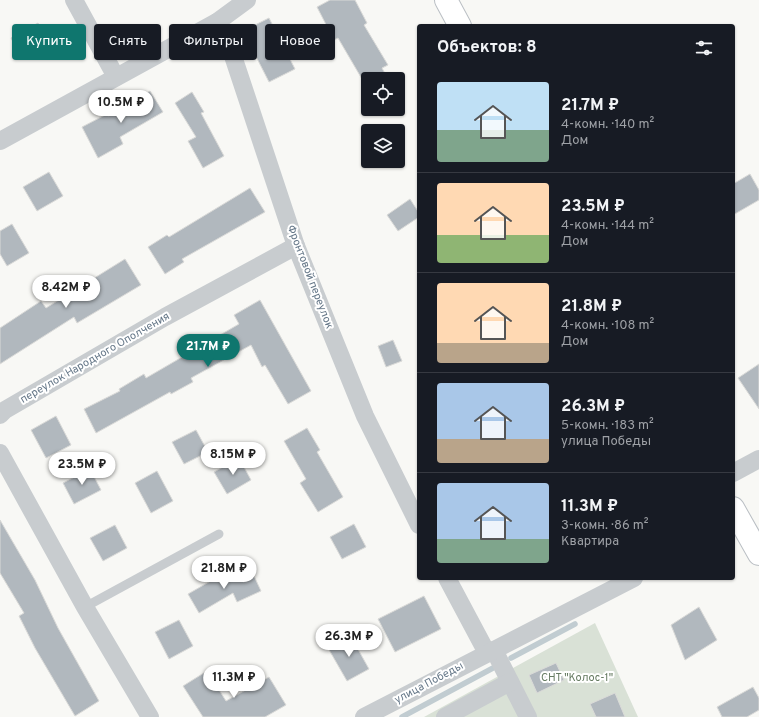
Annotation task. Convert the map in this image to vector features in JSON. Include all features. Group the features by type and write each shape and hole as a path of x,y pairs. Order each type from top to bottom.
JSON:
{"main road":[{"path":"446,0 459,24"},
{"path":"736,519 759,554"}],"street":[{"path":"74,0 116,76"},
{"path":"0,141 116,76 217,22 247,0"},
{"name":"Фронтовой переулок","path":"217,22 228,41 296,246 365,416 417,521"},
{"name":"переулок Народного Ополчения","path":"0,415 5,410 165,317 296,246"},
{"path":"0,453 85,607 150,717"},
{"path":"735,473 759,459"},
{"path":"448,580 510,682 528,717"},
{"name":"улица Победы","path":"364,717 630,580"},
{"path":"445,717 510,682"}],"lane":[{"path":"85,607 219,534"}],"green space":[{"name":"СНТ \"Колос-1\"","path":"595,623 638,717 424,717"}],"building":[{"path":"330,0 355,0 367,23 364,25 388,65 382,68 384,72 361,72 361,77 338,38 335,40 335,24 326,24 317,7"},
{"path":"269,18 272,24 265,24 265,60 290,60 295,69 269,82 257,58 257,24"},
{"path":"150,91 163,112 120,137 123,144 98,158 82,127 107,114 108,116"},
{"path":"192,92 204,112 201,113 224,156 203,168 188,141 196,137 175,103"},
{"path":"49,172 63,196 37,211 23,187"},
{"path":"750,174 759,190 759,200 735,214 735,183"},
{"path":"250,188 265,212 182,259 184,262 165,274 148,247 167,235 169,237"},
{"path":"410,199 417,210 417,218 398,231 387,215"},
{"path":"12,224 29,253 7,266 0,254 0,231"},
{"path":"125,259 141,285 77,323 74,317 0,364 0,328 41,301 46,308"},
{"path":"260,300 311,391 288,404 265,365 262,367 251,345 191,378 193,382 171,394 170,392 96,433 84,409 120,391 119,389 144,374 146,378 239,324 234,315"},
{"path":"393,340 402,361 386,367 378,346"},
{"path":"759,364 759,409 738,378"},
{"path":"56,416 71,445 46,458 31,430"},
{"path":"307,428 320,450 317,452 343,497 318,512 300,483 306,479 284,441"},
{"path":"196,430 208,452 184,464 172,442"},
{"path":"239,458 251,480 227,494 214,472"},
{"path":"90,469 101,490 74,504 63,483"},
{"path":"157,471 173,501 151,513 135,483"},
{"path":"0,520 35,580 58,628 99,701 75,716 35,648 19,616 24,613 0,573"},
{"path":"354,524 366,547 342,559 330,537"},
{"path":"115,525 127,548 103,561 90,538"},
{"path":"235,567 243,582 254,576 261,591 237,602 233,593 199,613 188,594"},
{"path":"424,596 441,629 395,652 378,619"},
{"path":"699,607 717,640 685,660 671,625"},
{"path":"179,620 193,646 169,659 155,632"},
{"path":"350,635 369,669 347,681 328,648"},
{"path":"556,663 564,680 537,693 529,675"},
{"path":"207,671 226,701 269,677 286,705 265,717 203,717 183,686"},
{"path":"753,687 759,698 759,710 747,717 722,717 717,707"},
{"path":"615,693 625,717 596,717 590,704"}],"waterway":[{"path":"511,658 575,624"},
{"path":"402,717 493,668"}]}
